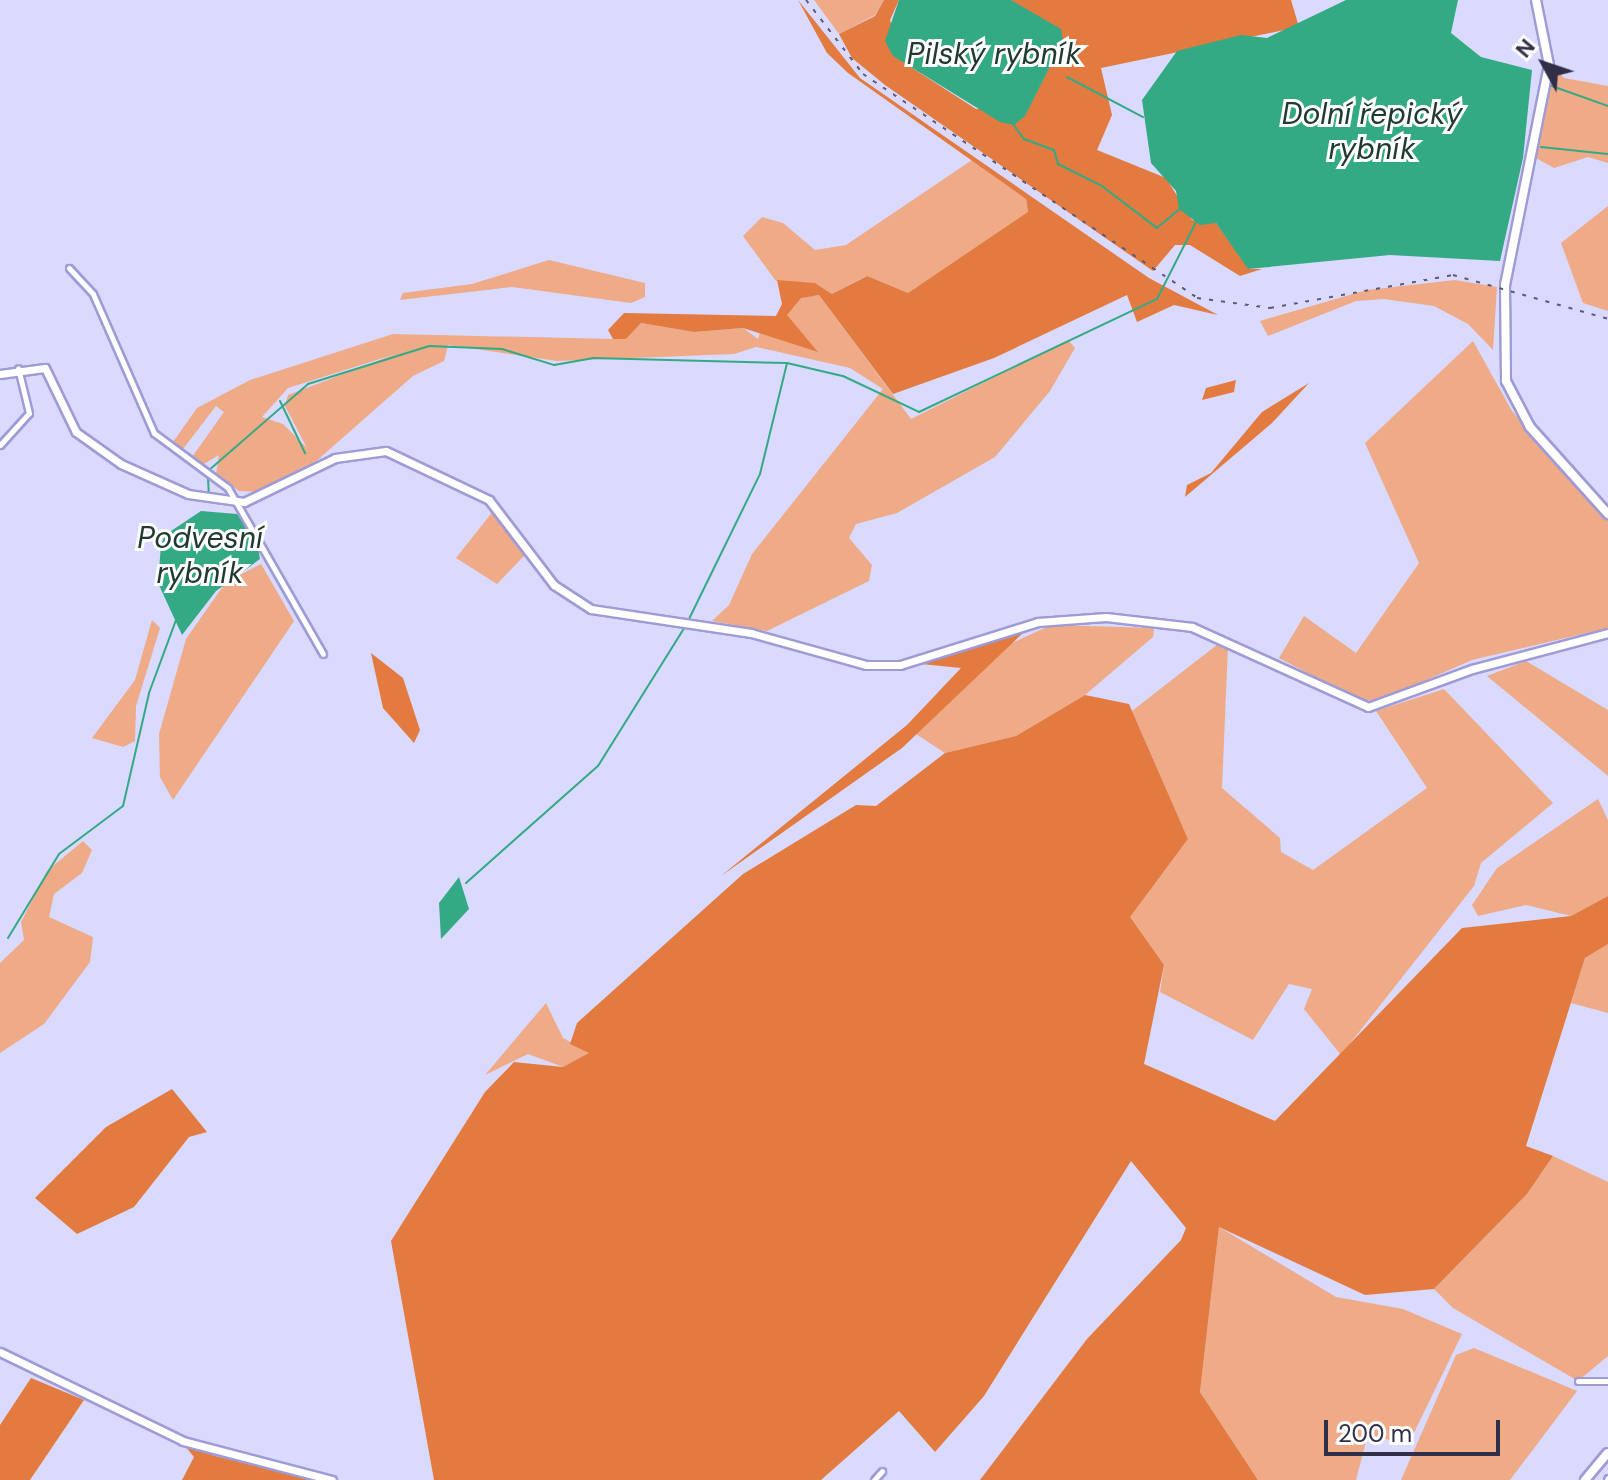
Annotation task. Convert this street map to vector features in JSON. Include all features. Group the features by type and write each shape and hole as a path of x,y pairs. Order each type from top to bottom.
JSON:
{"main road":[{"path":"1536,0 1549,65 1504,297 1506,381 1521,414 1608,514"},
{"path":"1585,1480 1608,1453"}],"street":[{"path":"69,268 93,294 154,433 238,502 323,654"},
{"path":"0,445 29,413 18,368"},
{"path":"0,374 18,368 45,368 76,432 121,464 188,494 238,502 353,451 386,451 489,500 554,585 591,609 751,633 866,665 900,665 1038,622 1106,617 1192,627 1368,707 1472,669 1608,633"},
{"path":"0,1352 183,1441 332,1480"},
{"path":"1578,1381 1608,1381"},
{"path":"874,1480 882,1471"}],"shaded area":[{"path":"798,0 860,78 1149,278 1218,315 1174,305 1137,322 1127,295 994,358 893,394 819,295 801,298 787,315 818,352 743,328 694,332 641,323 626,339 613,339 608,330 624,313 776,316 782,304 777,280 815,283 832,294 867,276 908,293 1028,212 1026,199 848,73 827,53"},
{"path":"814,0 884,0 875,15 839,34"},
{"path":"884,0 899,0 890,20 903,62 976,109 1029,107 1063,41 1011,0 1291,0 1299,27 1101,68 1112,115 1097,150 1166,178 1192,220 1216,223 1249,269 1262,269 1240,276 1190,245 1175,245 1153,271 885,85 852,58 839,34 875,16"},
{"path":"1554,66 1564,78 1608,86 1608,163 1588,157 1554,168 1536,158"},
{"path":"972,160 1026,199 1028,213 908,293 866,276 832,294 815,283 776,281 743,236 762,217 783,223 815,250 846,245"},
{"path":"1608,206 1608,311 1583,303 1561,243"},
{"path":"549,260 645,283 645,297 631,303 512,287 400,300 403,293 472,284"},
{"path":"1455,280 1497,287 1493,350 1468,324 1434,306 1384,299 1356,301 1268,336 1260,321 1367,290"},
{"path":"819,295 911,419 1068,340 1075,348 1050,391 995,457 897,513 856,524 849,538 872,565 869,581 767,631 712,621 729,605 752,554 883,389 850,368 756,347 734,354 557,361 448,345 444,361 413,376 314,463 259,492 239,491 216,474 219,455 202,465 192,457 224,412 216,406 183,449 173,442 197,408 250,380 393,334 626,339 641,323 694,332 743,328 758,339 760,333 817,351 786,315 801,297","holes":["396,354 288,395 285,406 307,448 283,424 262,417 288,388"]},
{"path":"1473,341 1512,411 1608,520 1608,628 1472,660 1376,702 1353,697 1279,658 1304,616 1356,653 1419,563 1365,443"},
{"path":"1236,380 1234,392 1202,400 1206,388"},
{"path":"1309,383 1272,423 1185,497 1187,485 1211,473 1262,412"},
{"path":"494,510 524,556 497,584 456,558"},
{"path":"261,564 294,621 173,800 160,777 159,734 186,639 226,582"},
{"path":"152,620 160,628 136,706 135,741 123,747 92,738 135,680"},
{"path":"1051,625 1154,628 1153,637 1085,695 1016,736 945,753 916,734 999,649"},
{"path":"1024,632 902,748 721,876 907,725 961,668 921,664"},
{"path":"1218,644 1228,647 1222,788 1280,838 1281,852 1313,870 1427,788 1376,711 1444,689 1553,803 1481,863 1474,886 1341,1055 1304,1009 1312,989 1289,984 1253,1040 1160,992 1164,965 1129,918 1188,839 1132,711"},
{"path":"371,653 403,678 420,730 414,743 383,708"},
{"path":"1526,661 1608,710 1608,776 1487,676"},
{"path":"1085,695 1129,704 1188,839 1130,917 1164,965 1144,1064 1275,1121 1462,928 1571,916 1608,896 1608,944 1585,958 1526,1146 1553,1156 1527,1194 1434,1289 1365,1295 1219,1227 1200,1392 1258,1480 980,1480 1087,1339 1181,1240 1186,1228 1131,1161 984,1396 935,1452 899,1411 821,1480 434,1480 391,1241 485,1092 514,1062 563,1067 589,1053 570,1044 577,1023 743,874 856,805 876,806 945,753 1016,736"},
{"path":"1598,799 1608,820 1608,896 1571,916 1526,905 1478,916 1472,905 1497,868"},
{"path":"83,841 92,850 82,873 54,894 49,917 93,937 90,962 44,1024 0,1053 0,963 24,940 21,922 47,871"},
{"path":"1608,944 1608,1013 1571,1003 1585,958"},
{"path":"546,1003 563,1038 590,1053 563,1067 528,1054 485,1075"},
{"path":"172,1089 207,1132 189,1137 134,1207 77,1234 35,1198 106,1127"},
{"path":"1553,1156 1608,1182 1608,1356 1578,1381 1453,1308 1434,1289 1527,1194"},
{"path":"1219,1227 1336,1297 1403,1309 1462,1334 1408,1445 1368,1434 1356,1480 1258,1480 1200,1392"},
{"path":"1474,1348 1577,1391 1510,1480 1401,1480 1456,1355"},
{"path":"31,1378 84,1400 30,1480 0,1480 0,1425"},
{"path":"185,1446 315,1480 182,1480 194,1457"}],"water":[{"name":"Pilský rybník","path":"899,0 1011,0 1061,29 1063,41 1025,116 1014,125 1000,122 893,56 885,41"},
{"name":"Dolní řepický rybník","path":"1346,0 1458,0 1451,33 1481,57 1532,70 1523,158 1500,261 1390,255 1248,269 1216,223 1200,225 1179,209 1176,191 1151,163 1142,100 1177,51 1241,35 1267,38"},
{"name":"Podvesní rybník","path":"201,511 237,514 256,535 260,559 216,591 182,635 158,583 161,545 165,535"},
{"path":"459,877 469,909 441,939 439,903"}],"waterway":[{"path":"1067,77 1143,117"},
{"path":"1549,85 1608,106"},
{"path":"1013,124 1024,139 1054,150 1058,164 1102,186 1157,228 1180,209"},
{"path":"1541,147 1608,154"},
{"path":"208,471 308,384 429,346 502,349 554,365 592,358 787,363 843,376 919,412 1157,299 1196,222"},
{"path":"689,619 760,474 787,363"},
{"path":"280,401 305,453"},
{"path":"208,478 209,495"},
{"path":"8,938 59,854 123,806 149,693 176,620"},
{"path":"466,883 598,766 686,625"}],"railway":[{"path":"806,0 863,74 1197,298 1270,308 1453,275 1608,319"}]}
